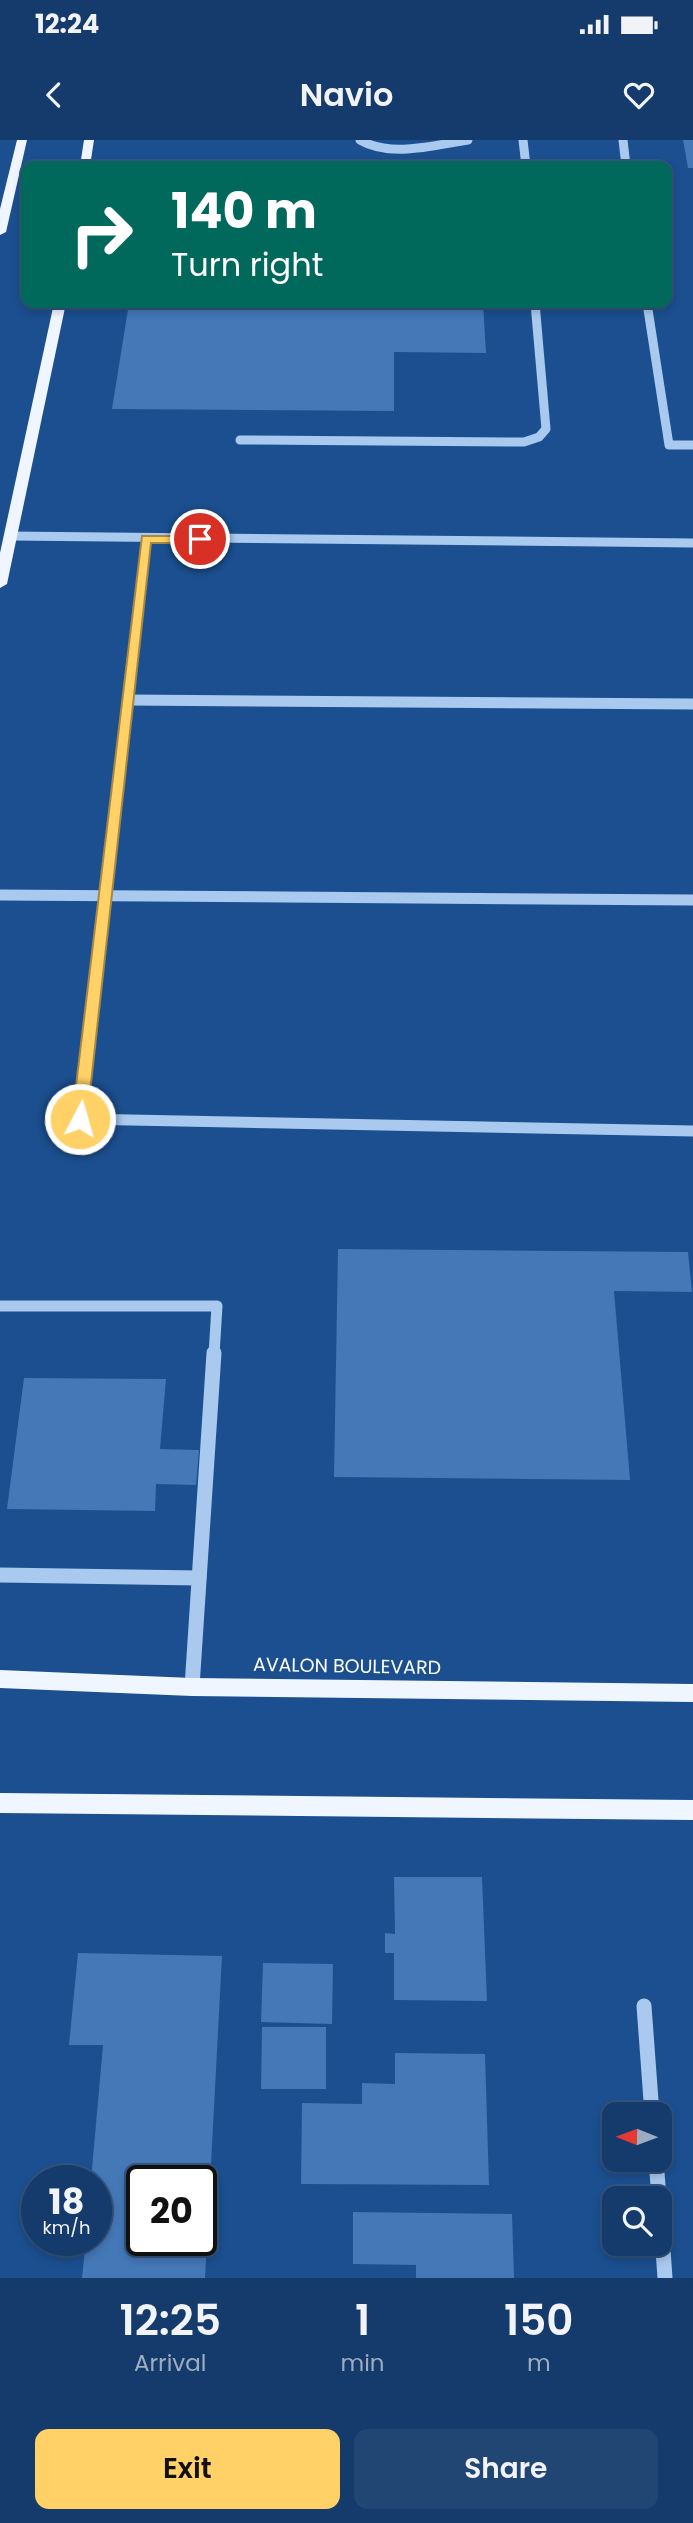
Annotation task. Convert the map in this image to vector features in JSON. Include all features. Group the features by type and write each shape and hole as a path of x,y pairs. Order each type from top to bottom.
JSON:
{"main road":[{"path":"0,232 22,140"},
{"path":"86,161 89,140"},
{"path":"0,584 59,308"},
{"name":"AVALON BOULEVARD","path":"0,1679 192,1687 693,1693"},
{"path":"0,1803 693,1810"}],"street":[{"path":"360,140 366,146 391,148 468,140"},
{"path":"523,140 525,161"},
{"path":"623,140 625,161"},
{"path":"240,440 536,440 542,436 545,429 535,308"},
{"path":"648,308 669,445 693,445"},
{"path":"10,536 693,543"},
{"path":"146,539 80,1119 693,1131"},
{"path":"128,700 693,704"},
{"path":"0,895 693,900"},
{"path":"0,1306 217,1307 192,1687"},
{"path":"0,1575 199,1578"},
{"path":"644,2006 651,2102"},
{"path":"663,2256 665,2278"}],"building":[{"path":"683,140 693,140 693,168 688,168"},
{"path":"150,160 476,161 150,161"},
{"path":"128,308 483,308 486,353 394,352 394,411 112,409"},
{"path":"338,1249 688,1252 692,1292 614,1291 630,1480 334,1477"},
{"path":"24,1378 166,1379 160,1449 199,1450 196,1485 156,1484 155,1511 7,1509"},
{"path":"394,1877 482,1877 487,2001 394,2000 394,1953 385,1953 385,1933 395,1934"},
{"path":"78,1953 222,1956 211,2165 126,2165 126,2256 206,2256 205,2278 82,2278 84,2256 112,2256 112,2165 92,2165 103,2045 69,2045"},
{"path":"263,1963 333,1964 332,2024 261,2022"},
{"path":"262,2027 326,2027 326,2089 261,2089"},
{"path":"395,2053 485,2054 489,2185 301,2184 302,2103 362,2104 362,2083 395,2084"},
{"path":"353,2212 512,2214 514,2278 416,2278 416,2265 353,2264"}],"route":[{"path":"80,1119 146,539 200,539"}]}
